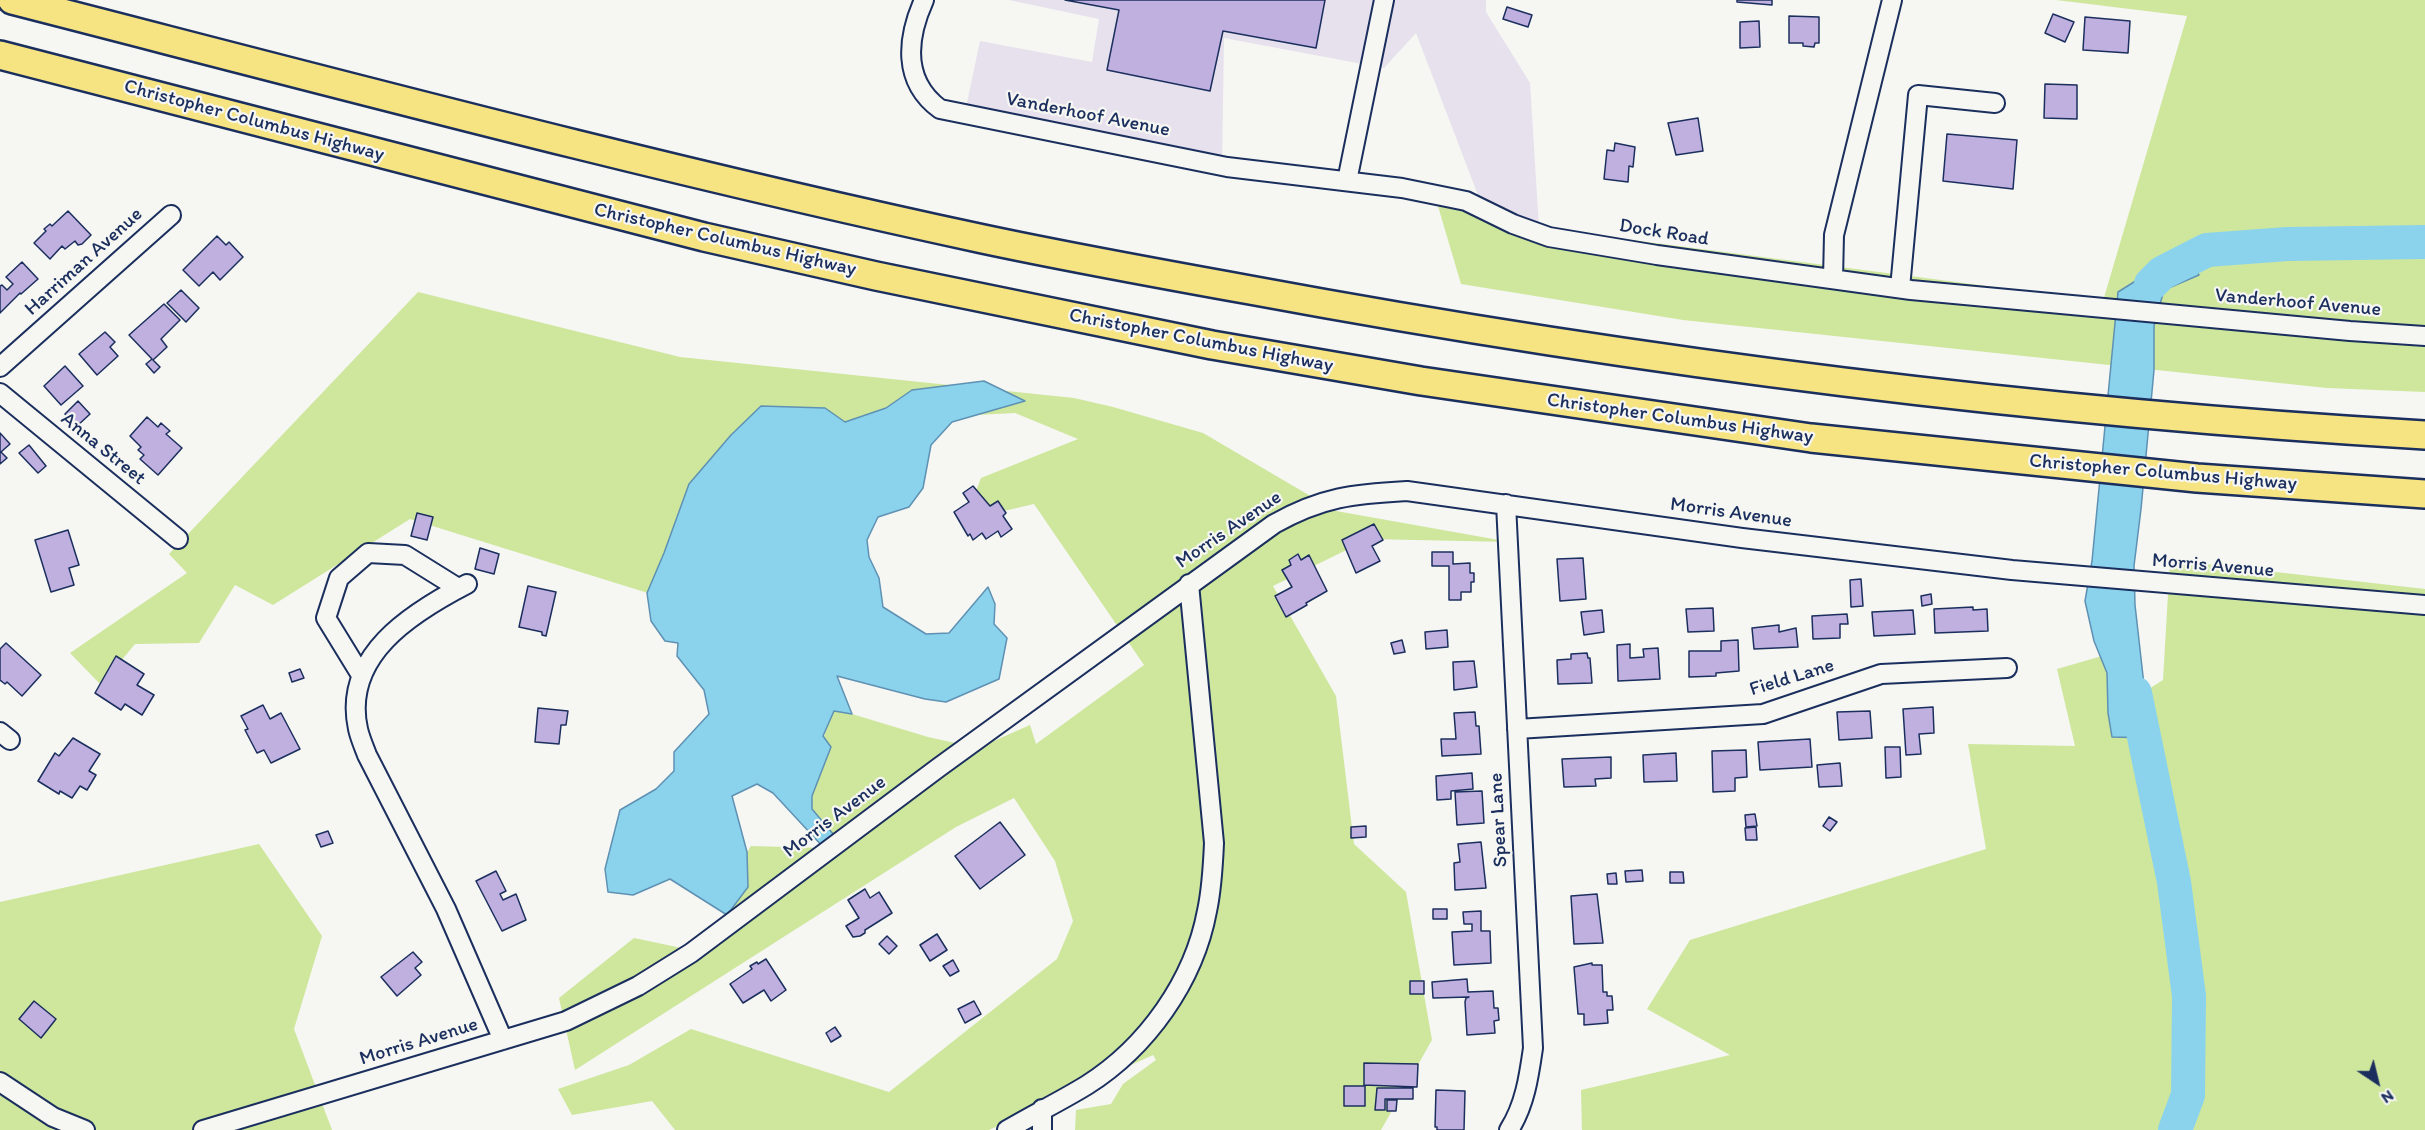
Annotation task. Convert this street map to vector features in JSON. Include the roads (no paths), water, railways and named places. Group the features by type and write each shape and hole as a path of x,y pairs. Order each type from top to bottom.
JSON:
{"highway":[{"path":"12,0 566,141 972,237 1369,312 1818,380 2100,409 2425,435"},
{"name":"Christopher Columbus Highway","path":"0,55 705,237 1080,319 1421,381 1632,414 1811,438 2197,478 2425,494"}],"street":[{"name":"Vanderhoof Avenue","path":"924,0 910,39 909,57 913,74 921,90 940,109 1227,166 1347,181"},
{"path":"1347,181 1384,0"},
{"path":"1833,279 1834,235 1892,0"},
{"path":"1900,288 1918,95 1995,103"},
{"name":"Dock Road","path":"1347,181 1402,188 1466,201 1513,224 1549,237 1657,255 1900,288 2167,313"},
{"name":"Harriman Avenue","path":"0,367 171,215"},
{"name":"Vanderhoof Avenue","path":"2167,313 2350,332 2425,336"},
{"name":"Anna Street","path":"0,393 178,539"},
{"name":"Morris Avenue","path":"203,1130 566,1021 638,986 691,953 1189,584 1274,524 1322,501 1356,494 1407,491 1742,538 2083,578 2425,606"},
{"name":"Spear Lane","path":"1506,504 1533,1048 1530,1075 1523,1100 1509,1130"},
{"path":"361,675 326,618 339,578 368,553 405,555 462,586 431,602 391,632 367,661 361,675 356,712 358,730 367,755 446,909 503,1040"},
{"path":"1007,1130 1088,1084 1117,1063 1142,1038 1164,1010 1183,980 1197,947 1207,913 1214,843 1189,584"},
{"name":"Field Lane","path":"1517,729 1763,714 1881,674 2007,668"},
{"path":"0,1082 38,1108 81,1129"},
{"path":"1042,1109 1042,1130"}],"water":[{"path":"2187,255 2199,275 2164,290 2154,326 2154,370 2134,566 2135,605 2150,738 2112,737 2108,713 2107,673 2094,641 2085,601 2092,561 2118,292 2150,272"},
{"path":"984,381 1025,401 952,422 931,445 923,488 909,507 878,517 867,540 869,557 879,578 883,607 926,634 949,633 988,587 995,604 994,624 1007,638 999,679 946,702 925,699 837,676 852,714 834,711 823,736 831,747 812,796 812,809 834,835 824,848 773,793 757,784 732,796 747,852 748,887 727,915 670,879 633,895 608,892 605,869 620,810 656,789 674,771 674,752 709,714 704,690 677,656 678,643 665,641 651,621 647,593 689,484 731,435 761,406 825,408 845,422 886,408 912,390"}],"waterway":[{"path":"2151,284 2162,273 2207,250 2287,244 2425,242"},
{"path":"2135,693 2174,882 2189,996 2188,1095 2175,1130"}]}
